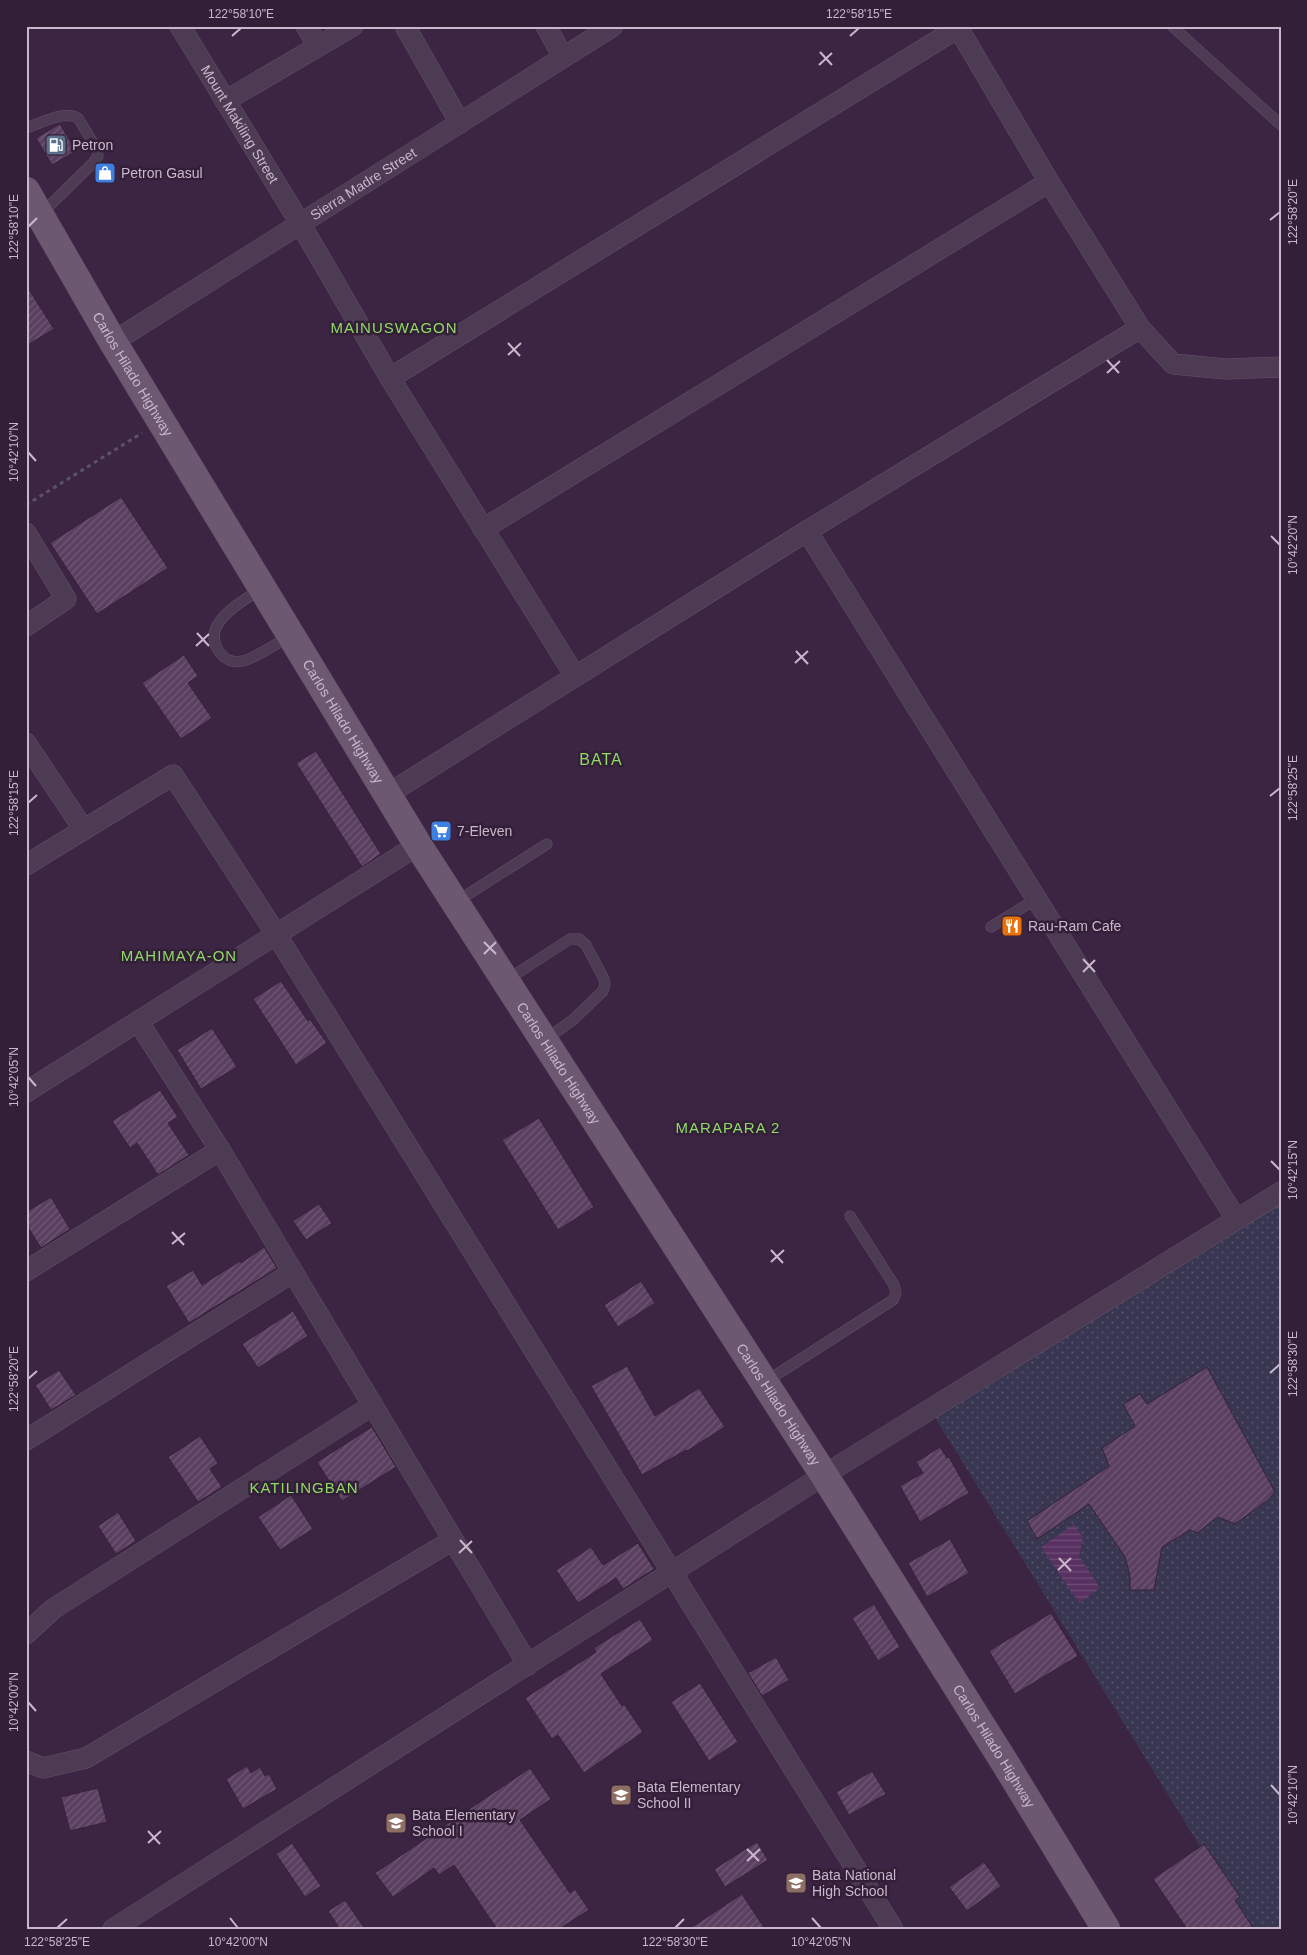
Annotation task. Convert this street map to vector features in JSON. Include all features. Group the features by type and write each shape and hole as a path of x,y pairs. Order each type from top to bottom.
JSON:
{"main road":[{"name":"Carlos Hilado Highway","path":"26,191 41,214 112,342 418,845 824,1475 1000,1755 1106,1929"}],"street":[{"name":"Mount Makiling Street","path":"180,26 300,223 390,378 575,676"},
{"path":"306,26 318,46"},
{"path":"225,101 353,26"},
{"path":"405,26 460,123"},
{"path":"546,26 563,57"},
{"name":"Sierra Madre Street","path":"112,342 613,26"},
{"path":"390,378 958,27 1049,182 1140,328 1173,364 1226,369 1281,367"},
{"path":"483,529 1049,182"},
{"path":"388,794 807,531 1140,328"},
{"path":"807,531 1236,1219"},
{"path":"26,532 66,599 26,626"},
{"path":"26,743 84,830"},
{"path":"26,865 173,774 276,934 893,1929"},
{"path":"26,1092 418,845"},
{"path":"138,1021 220,1150 528,1665"},
{"path":"26,1271 220,1150"},
{"path":"113,1929 672,1574 824,1475 1281,1192"},
{"path":"26,1440 293,1272"},
{"path":"26,1634 53,1609 373,1405"},
{"path":"26,1760 43,1768 86,1758 453,1540"}],"lane":[{"path":"1172,26 1281,125"},
{"path":"26,128 66,114 74,116 78,118 97,149 98,156 93,162 41,214"},
{"path":"262,588 234,607 219,623 214,632 213,642 224,658 240,662 252,658 291,635"},
{"path":"456,903 547,844"},
{"path":"991,927 1036,899"},
{"path":"506,981 570,939 579,939 586,945 604,979 603,991 574,1019 544,1041"},
{"path":"764,1383 893,1300 896,1293 894,1285 850,1216"}],"path":[{"path":"26,505 161,421"}],"shaded area":[{"path":"1281,1201 1281,1929 1251,1929 934,1416"},
{"path":"1074,1524 1083,1538 1079,1556 1100,1588 1079,1603 1041,1547"}],"building":[{"name":"Petron","path":"60,124 76,151 52,165 36,138"},
{"path":"26,285 54,329 26,346"},
{"path":"121,497 168,568 97,614 50,543"},
{"path":"184,655 198,676 188,683 212,718 181,739 142,683"},
{"path":"316,751 381,854 362,867 296,763"},
{"path":"281,981 308,1021 310,1019 327,1043 296,1065 253,999"},
{"path":"212,1028 237,1067 201,1089 177,1050"},
{"path":"160,1090 178,1117 168,1123 189,1155 158,1175 137,1143 130,1148 112,1121"},
{"path":"539,1118 594,1207 558,1230 502,1140"},
{"path":"51,1197 70,1229 41,1248 26,1224 26,1212"},
{"path":"319,1204 332,1223 306,1240 293,1221"},
{"path":"264,1247 277,1268 189,1323 166,1286 193,1270 202,1285 240,1261 241,1263"},
{"path":"641,1281 655,1303 618,1327 604,1305"},
{"path":"293,1311 308,1336 258,1368 242,1344"},
{"path":"627,1366 655,1416 699,1388 725,1427 687,1451 642,1475 591,1386"},
{"path":"1207,1367 1275,1492 1268,1500 1235,1524 1218,1517 1197,1533 1190,1530 1162,1547 1154,1590 1130,1590 1130,1576 1125,1557 1089,1504 1037,1539 1027,1521 1109,1466 1102,1448 1135,1426 1123,1404 1140,1394 1147,1404"},
{"path":"59,1370 76,1395 51,1410 35,1385"},
{"path":"372,1427 396,1467 342,1501 317,1462"},
{"path":"200,1436 218,1463 210,1469 222,1487 198,1502 168,1457"},
{"path":"940,1447 947,1458 949,1457 969,1493 920,1522 900,1486 923,1473 916,1462"},
{"path":"291,1495 313,1529 280,1550 258,1517"},
{"path":"118,1512 136,1541 116,1554 98,1526"},
{"path":"950,1539 969,1573 927,1597 908,1563"},
{"path":"638,1543 654,1569 623,1589 616,1578 578,1603 556,1570 591,1547 603,1565"},
{"path":"874,1604 900,1647 878,1661 852,1618"},
{"path":"1051,1613 1078,1656 1015,1694 989,1651"},
{"path":"640,1619 653,1640 601,1674 622,1706 624,1704 643,1732 584,1773 558,1735 552,1739 525,1698 596,1652 594,1648"},
{"path":"776,1657 789,1680 762,1696 748,1673"},
{"path":"700,1683 738,1742 709,1761 671,1702"},
{"path":"247,1766 251,1773 260,1767 265,1776 269,1774 277,1789 243,1809 226,1779"},
{"path":"530,1768 551,1799 520,1820 570,1893 575,1889 589,1910 559,1929 497,1929 454,1865 439,1875 434,1868 393,1897 375,1873"},
{"path":"872,1771 886,1794 849,1815 836,1792"},
{"path":"98,1788 107,1822 70,1831 61,1797"},
{"path":"757,1842 768,1860 725,1887 714,1869"},
{"path":"292,1843 321,1886 305,1897 276,1854"},
{"path":"1204,1844 1240,1897 1235,1900 1254,1929 1187,1929 1153,1879"},
{"path":"984,1862 1001,1886 967,1911 949,1887"},
{"path":"742,1894 765,1929 689,1929"},
{"path":"345,1900 365,1929 340,1929 328,1911"}],"place":[{"name":"Petron","path":"56,145"},
{"name":"Petron Gasul","path":"105,173"},
{"name":"7-Eleven","path":"441,831"},
{"name":"Rau-Ram Cafe","path":"1012,926"},
{"name":"Bata Elementary School II","path":"621,1795"},
{"name":"Bata Elementary School I","path":"396,1823"},
{"name":"Bata National High School","path":"796,1883"}],"district":[{"name":"MAINUSWAGON","path":"394,327"},
{"name":"BATA","path":"601,759"},
{"name":"MAHIMAYA-ON","path":"179,955"},
{"name":"MARAPARA 2","path":"728,1127"},
{"name":"KATILINGBAN","path":"304,1487"}]}
